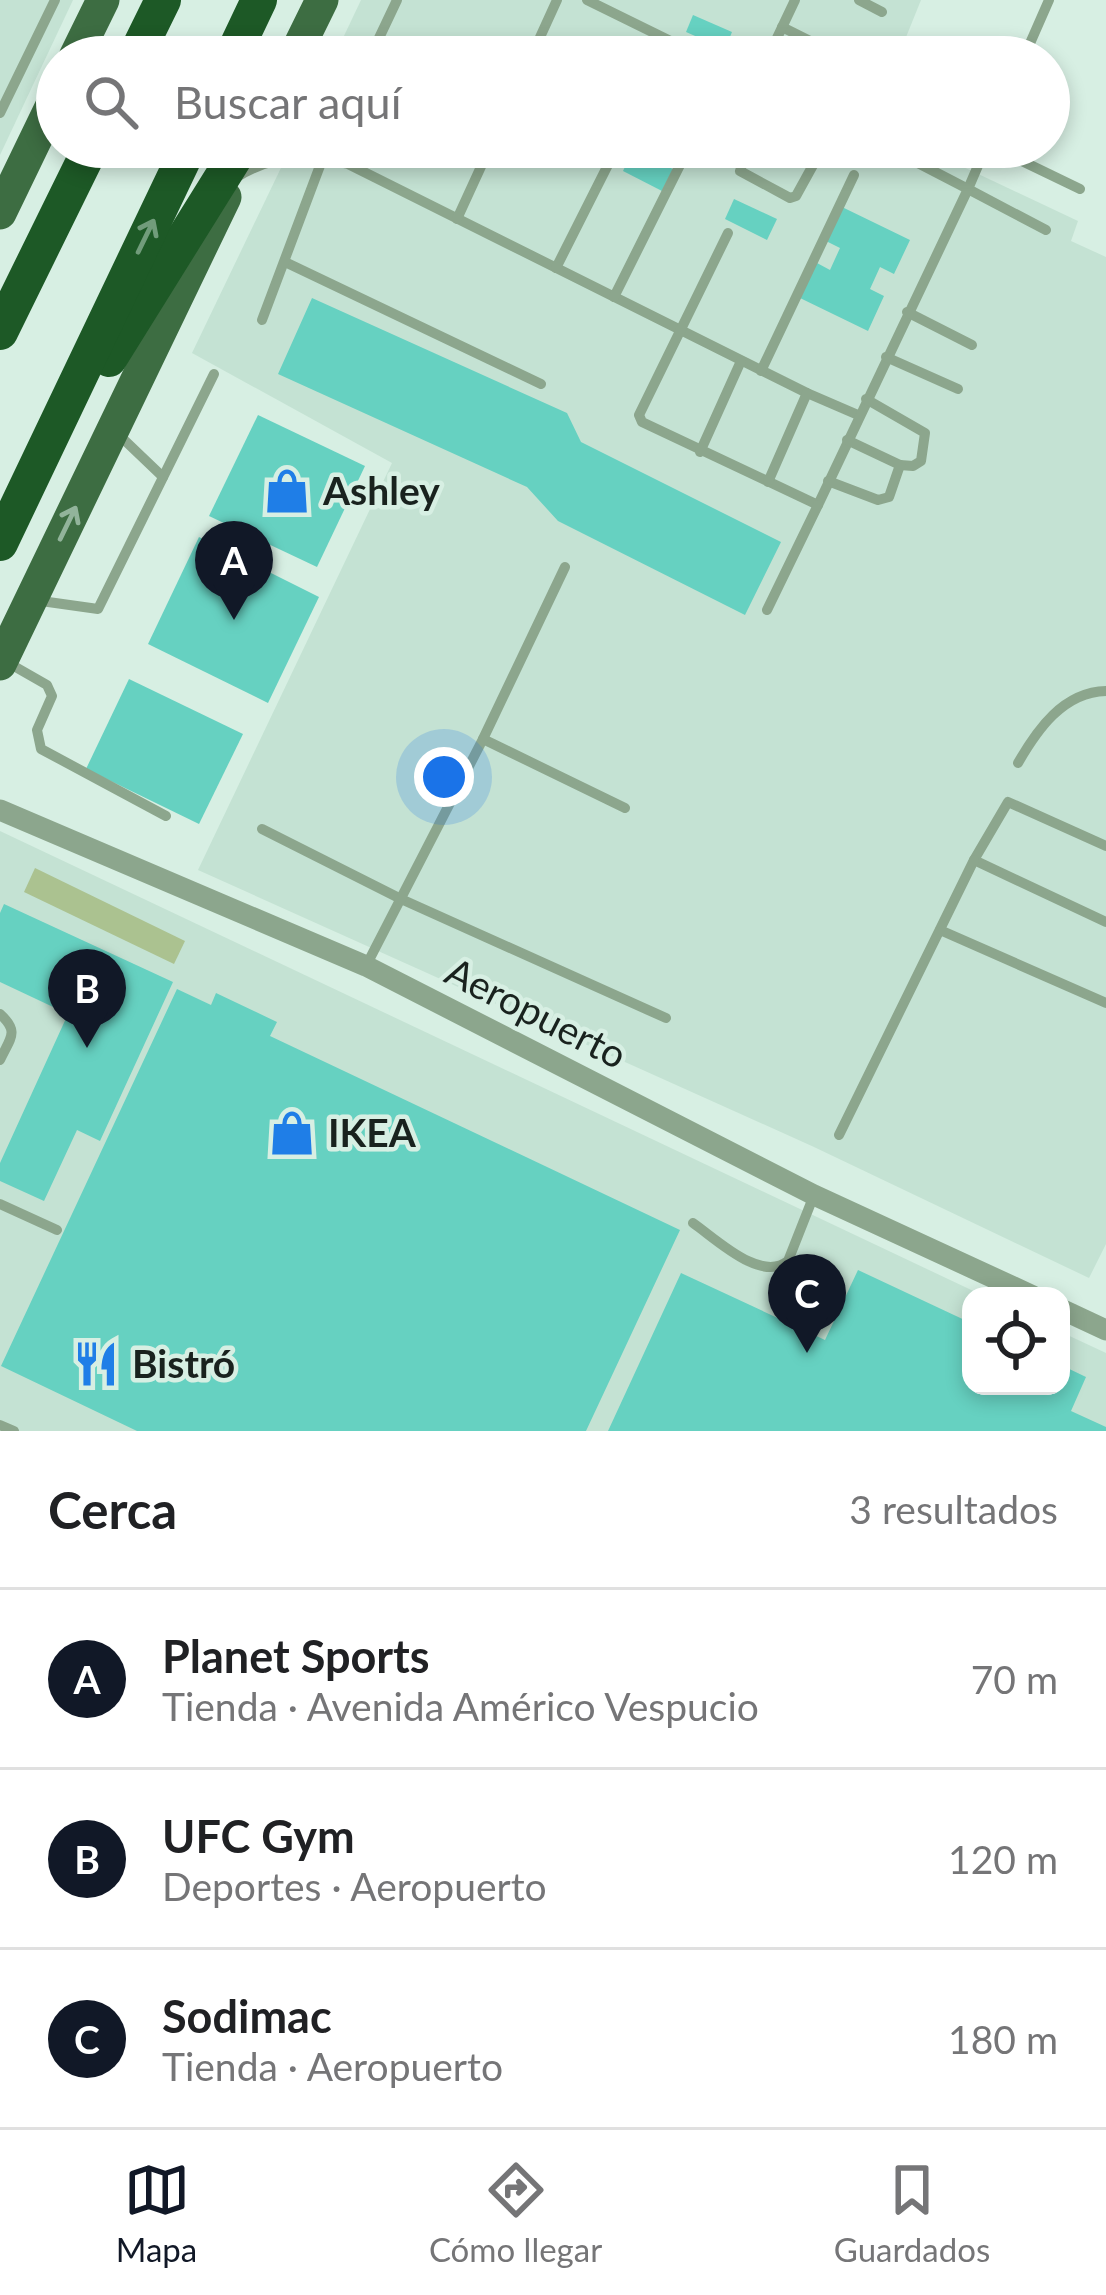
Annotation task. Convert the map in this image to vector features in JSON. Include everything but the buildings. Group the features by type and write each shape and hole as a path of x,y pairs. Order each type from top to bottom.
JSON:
{"highway":[{"path":"145,36 163,0"},
{"path":"242,36 260,0"},
{"path":"0,332 81,168"},
{"path":"0,544 179,168"},
{"path":"23,494 235,168"}],"main road":[{"path":"85,36 103,0"},
{"path":"304,36 322,0"},
{"path":"4,194 36,134"},
{"path":"1,662 237,168"}],"street":[{"name":"Aeropuerto","path":"0,810 366,966 814,1195 1013,1287"},
{"path":"1070,1313 1106,1330"}],"lane":[{"path":"37,36 55,0"},
{"path":"380,36 397,0"},
{"path":"541,36 557,0"},
{"path":"587,0 661,36"},
{"path":"778,36 795,0"},
{"path":"859,0 882,12"},
{"path":"1033,36 1049,0"},
{"path":"782,27 800,36"},
{"path":"0,113 36,39"},
{"path":"262,320 318,168"},
{"path":"356,168 858,415"},
{"path":"457,219 480,168"},
{"path":"556,268 606,168"},
{"path":"614,297 678,168"},
{"path":"741,168 790,198 796,196 811,168"},
{"path":"927,168 1046,230"},
{"path":"767,610 978,168"},
{"path":"1034,168 1080,189"},
{"path":"761,371 854,175"},
{"path":"728,232 639,415 641,422 818,505"},
{"path":"285,262 541,384"},
{"path":"907,312 972,345"},
{"path":"886,357 958,389"},
{"path":"700,452 741,361"},
{"path":"31,599 98,609 214,374"},
{"path":"768,482 807,393"},
{"path":"847,440 900,465 921,461 925,433 866,399"},
{"path":"113,430 163,477"},
{"path":"828,482 878,500 889,497 900,465"},
{"path":"366,966 565,567"},
{"path":"1,662 47,685 52,696 38,730 40,748 166,816"},
{"path":"1018,763 1050,715 1096,691 1106,691"},
{"path":"483,739 625,808"},
{"path":"839,1136 974,860 1008,802 1106,846"},
{"path":"262,830 400,899 666,1018"},
{"path":"974,860 1106,922"},
{"path":"940,930 1106,1003"},
{"path":"0,1014 13,1032 0,1060"},
{"path":"693,1223 750,1261 766,1268 780,1267 788,1261 814,1195"},
{"path":"0,1204 57,1230"},
{"path":"0,1425 14,1431"}],"shaded area":[{"path":"0,0 73,0 56,36 36,36 36,79 0,155"},
{"path":"361,0 921,0 906,36 344,36"},
{"path":"281,168 966,168 1078,221 1071,241 1106,257 1106,1244 1089,1278 814,1147 198,870 392,463 192,353"},
{"path":"0,831 965,1287 962,1395 1070,1395 1070,1336 1106,1353 1106,1431 0,1431"}],"green space":[{"path":"35,868 185,941 174,964 24,892"}],"place":[{"name":"Ashley","path":"287,491"},
{"name":"Planet Sports","path":"234,620"},
{"name":"UFC Gym","path":"87,1048"},
{"name":"IKEA","path":"292,1133"},
{"name":"Sodimac","path":"807,1353"},
{"name":"Bistró","path":"96,1364"}]}
